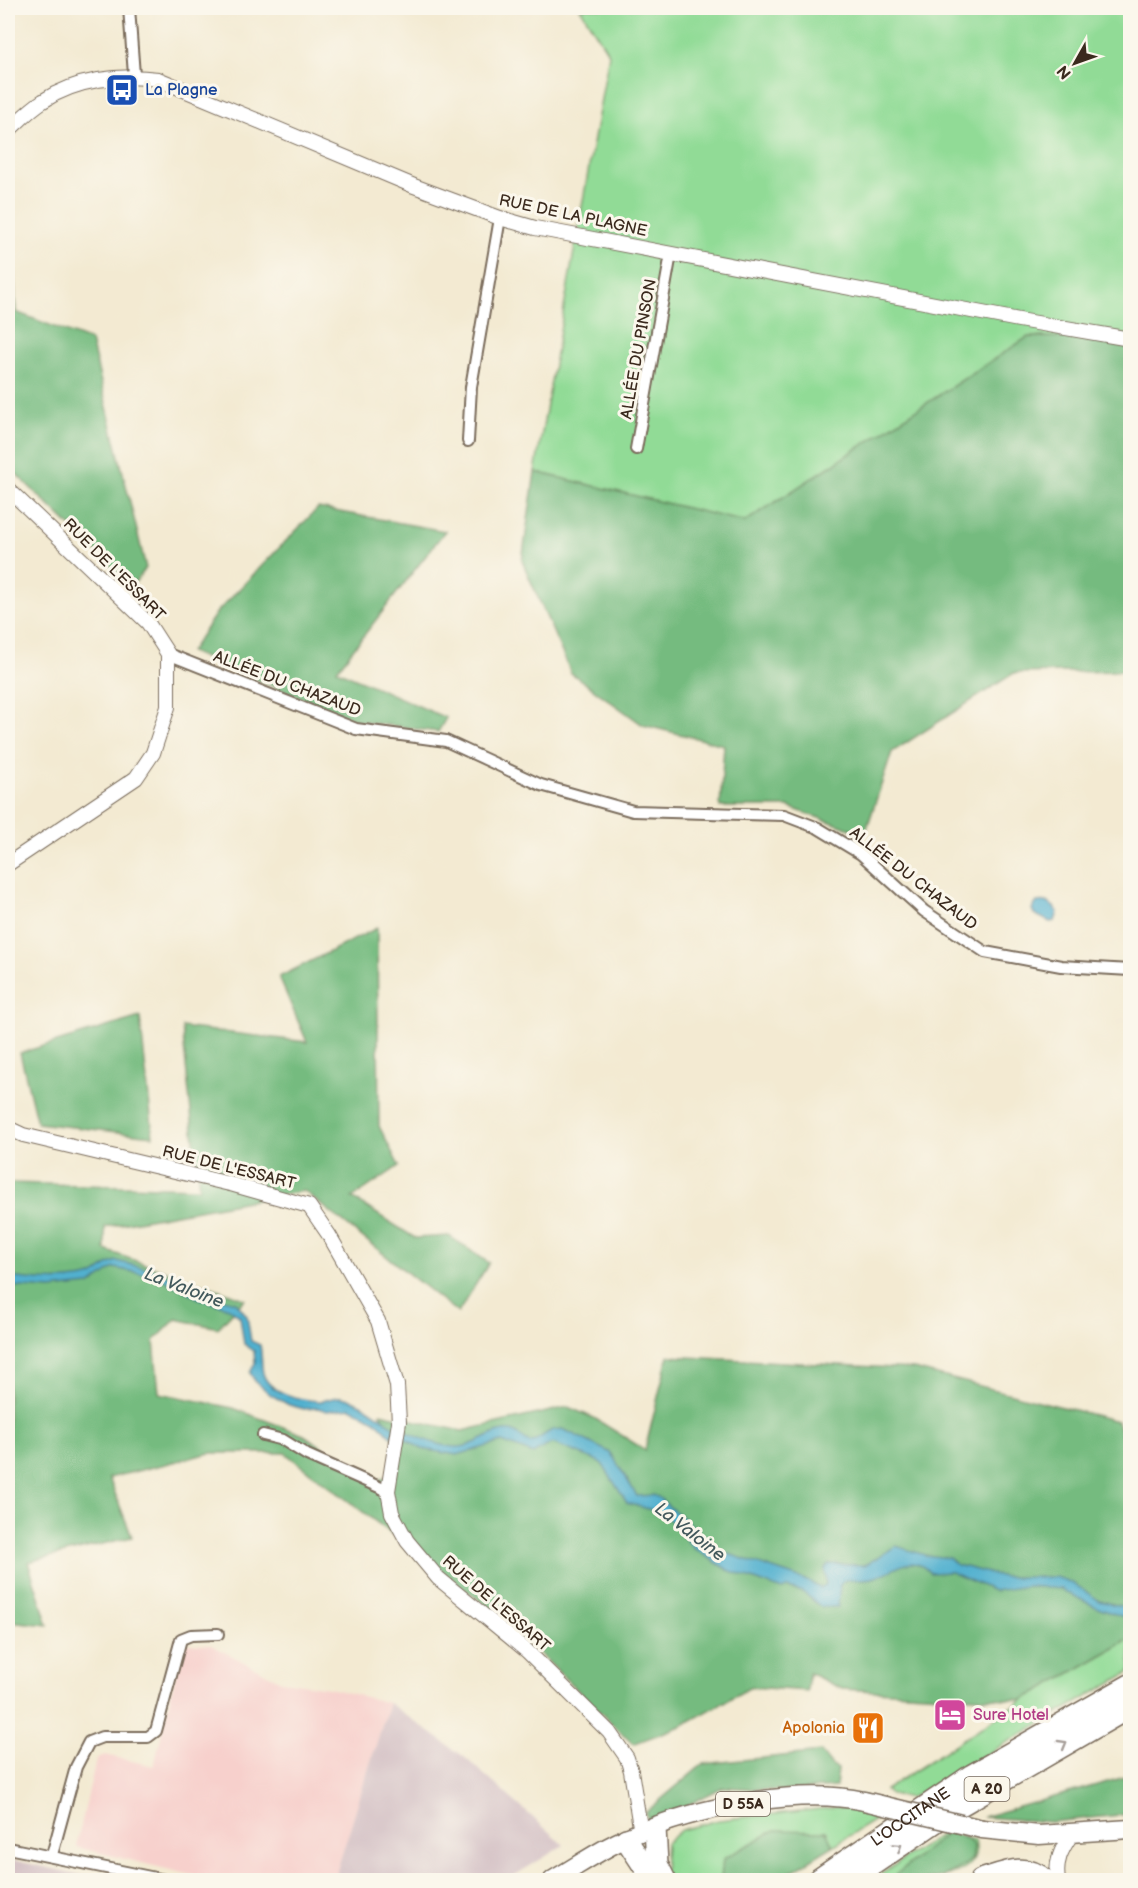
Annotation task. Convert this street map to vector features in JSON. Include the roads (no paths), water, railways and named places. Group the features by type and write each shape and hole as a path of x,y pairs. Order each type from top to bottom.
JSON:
{"highway":[{"name":"L'OCCITANE","path":"818,1881 851,1856 980,1770 1131,1685"},
{"name":"L'OCCITANE","path":"850,1881 954,1809 1131,1707"},
{"path":"641,1833 653,1881"},
{"path":"641,1833 665,1881"},
{"path":"800,1881 828,1863 851,1856"},
{"path":"981,1881 1012,1870 1026,1869 1045,1881"}],"main road":[{"name":"D 55A","path":"553,1881 641,1833 727,1806 767,1800 823,1797 864,1802 998,1832 1071,1835 1131,1829"}],"street":[{"path":"129,8 134,75"},
{"name":"RUE DE LA PLAGNE","path":"8,131 42,101 73,85 134,75 159,79 414,186 500,218 535,228 1019,321 1131,339"},
{"path":"468,441 471,387 500,218"},
{"name":"ALLÉE DU PINSON","path":"636,449 671,254"},
{"name":"RUE DE L'ESSART","path":"8,489 148,623 168,654"},
{"path":"8,864 136,778 153,753 168,707 168,654"},
{"name":"ALLÉE DU CHAZAUD","path":"168,654 356,729 446,741 541,785 633,811 784,815 818,828 861,854 924,911 985,952 1061,966 1131,970"},
{"name":"RUE DE L'ESSART","path":"8,1128 23,1135 234,1185 309,1206 329,1235 378,1321 397,1385 399,1422 388,1491 392,1513 407,1541 438,1578 526,1652 609,1732 627,1758 632,1772 641,1833"},
{"path":"263,1435 283,1440 307,1455 388,1491"},
{"path":"52,1856 75,1767 89,1742 102,1737 148,1737 156,1731 182,1640 191,1635 218,1634"},
{"path":"1058,1881 1058,1860 1071,1835"},
{"path":"8,1848 165,1881"}],"water":[{"path":"1037,902 1046,902 1054,907 1058,912 1055,921 1050,922 1034,914 1032,909"},
{"name":"La Valoine","path":"117,1261 160,1272 206,1295 236,1302 247,1316 251,1341 260,1345 263,1373 271,1386 303,1399 319,1401 341,1397 349,1399 394,1426 392,1437 375,1420 351,1408 327,1411 318,1408 304,1409 289,1405 271,1395 255,1381 250,1373 255,1363 254,1351 244,1344 240,1317 229,1308 200,1299 159,1277 114,1268 90,1285 51,1289 8,1286 8,1277 59,1280 89,1277"},
{"name":"La Valoine","path":"563,1429 611,1453 637,1496 658,1497 723,1552 803,1579 821,1588 826,1584 825,1568 829,1564 865,1565 896,1546 925,1555 949,1558 957,1565 1004,1577 1056,1577 1073,1583 1100,1601 1130,1608 1130,1619 1100,1609 1060,1589 1028,1586 994,1591 951,1572 930,1573 924,1567 911,1563 872,1578 843,1581 840,1585 838,1607 821,1607 803,1592 787,1588 782,1590 728,1570 693,1548 670,1520 659,1512 627,1503 601,1462 552,1443 533,1454 502,1442 457,1455 422,1449 400,1436 404,1431 437,1444 458,1447 505,1431 514,1432 531,1443 552,1430"}],"place":[{"name":"La Plagne","path":"122,90"},
{"name":"Sure Hotel","path":"950,1715"},
{"name":"Apolonia","path":"868,1728"}]}
